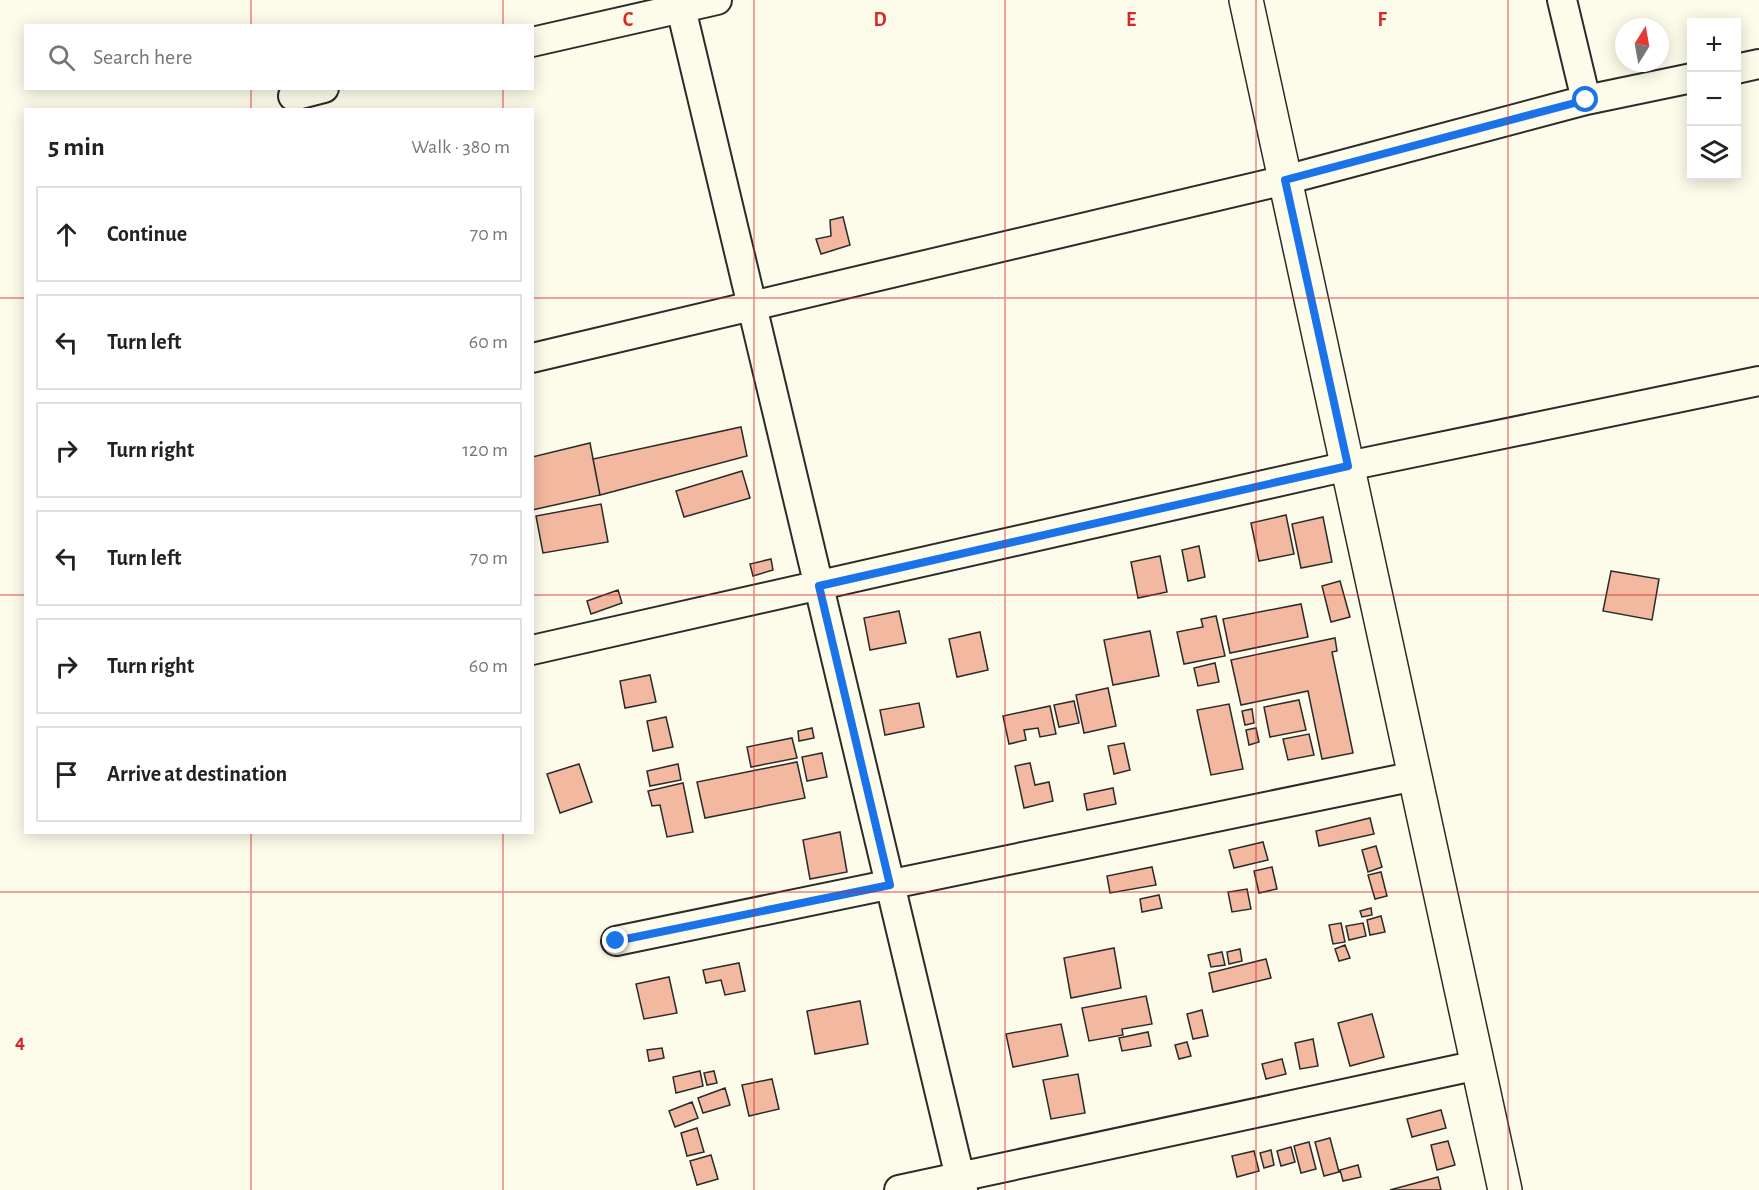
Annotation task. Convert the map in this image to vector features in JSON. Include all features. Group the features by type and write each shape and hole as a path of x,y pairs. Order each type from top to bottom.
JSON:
{"street":[{"path":"534,41 680,4 717,0"},
{"path":"1246,0 1505,1190"},
{"path":"1563,0 1586,100"},
{"path":"680,4 961,1183"},
{"path":"1741,68 1759,64"},
{"path":"534,358 1285,180 1586,100 1687,79"},
{"path":"293,96 316,90"},
{"path":"534,650 1348,466 1759,381"},
{"path":"616,941 1415,776"},
{"path":"899,1190 961,1183 1478,1065"}],"building":[{"path":"843,217 850,245 821,254 816,239 831,236 830,220"},
{"path":"741,427 747,456 600,495 593,459"},
{"path":"590,443 600,495 534,510 534,457"},
{"path":"742,471 750,498 684,517 676,491"},
{"path":"601,504 608,542 543,553 536,516"},
{"path":"1286,515 1294,554 1259,561 1251,523"},
{"path":"1323,517 1332,562 1301,568 1292,524"},
{"path":"1199,546 1205,577 1188,581 1182,550"},
{"path":"1160,556 1167,592 1138,598 1131,562"},
{"path":"771,559 773,570 753,576 750,564"},
{"path":"1611,571 1659,579 1652,620 1603,611"},
{"path":"1340,581 1350,617 1331,622 1322,586"},
{"path":"618,590 622,603 591,614 587,601"},
{"path":"1301,604 1308,637 1230,653 1223,619"},
{"path":"899,611 906,643 870,650 864,618"},
{"path":"1216,616 1225,656 1184,664 1177,632 1203,627 1201,619"},
{"path":"1150,631 1159,676 1113,685 1104,640"},
{"path":"980,632 988,670 957,677 949,639"},
{"path":"1335,638 1337,651 1332,652 1353,753 1322,759 1308,691 1241,705 1231,660"},
{"path":"1215,663 1219,682 1198,686 1194,668"},
{"path":"650,675 656,702 625,708 620,681"},
{"path":"1108,688 1116,726 1084,733 1076,695"},
{"path":"1299,700 1306,730 1270,737 1264,707"},
{"path":"1074,701 1079,723 1059,727 1054,705"},
{"path":"919,703 924,727 885,735 880,710"},
{"path":"1229,704 1243,769 1211,775 1197,710"},
{"path":"1050,706 1056,734 1040,737 1038,728 1024,730 1026,740 1009,744 1003,716"},
{"path":"1252,709 1254,723 1245,725 1242,711"},
{"path":"666,717 673,747 653,751 647,721"},
{"path":"812,728 814,738 799,741 798,731"},
{"path":"1256,728 1259,742 1249,745 1246,730"},
{"path":"1309,734 1314,755 1288,760 1283,739"},
{"path":"792,738 797,758 751,767 747,747"},
{"path":"1124,743 1130,770 1114,774 1108,746"},
{"path":"822,753 827,777 807,781 802,757"},
{"path":"797,762 805,798 705,818 697,782"},
{"path":"1030,763 1035,785 1049,782 1053,801 1024,808 1015,766"},
{"path":"579,764 592,802 560,813 547,774"},
{"path":"678,764 681,780 650,786 647,771"},
{"path":"683,783 693,832 667,837 660,805 652,806 648,791"},
{"path":"1113,788 1116,804 1087,810 1084,794"},
{"path":"1370,818 1374,834 1319,846 1316,831"},
{"path":"840,832 847,872 810,879 803,840"},
{"path":"1263,842 1268,860 1234,868 1229,850"},
{"path":"1376,846 1382,867 1368,872 1362,850"},
{"path":"1152,867 1156,885 1110,893 1107,876"},
{"path":"1272,867 1277,889 1259,893 1254,871"},
{"path":"1381,872 1387,896 1375,899 1368,875"},
{"path":"1247,889 1251,909 1232,912 1228,892"},
{"path":"1159,895 1162,908 1142,912 1140,899"},
{"path":"1371,908 1372,915 1362,917 1360,911"},
{"path":"1381,916 1385,932 1370,935 1367,920"},
{"path":"1341,923 1345,942 1333,944 1329,925"},
{"path":"1363,923 1366,936 1349,940 1346,926"},
{"path":"1345,945 1350,958 1339,961 1335,949"},
{"path":"1114,948 1121,988 1071,998 1064,958"},
{"path":"1240,949 1242,961 1229,964 1227,952"},
{"path":"1222,952 1225,965 1211,967 1208,955"},
{"path":"1266,959 1271,978 1213,992 1209,973"},
{"path":"739,963 745,991 725,995 721,980 706,983 703,970"},
{"path":"669,977 677,1013 644,1019 636,984"},
{"path":"1146,996 1152,1024 1122,1029 1123,1035 1089,1041 1082,1008"},
{"path":"860,1001 868,1044 815,1054 807,1011"},
{"path":"1202,1010 1208,1036 1193,1039 1187,1014"},
{"path":"1372,1014 1384,1057 1350,1066 1338,1023"},
{"path":"1061,1024 1068,1056 1013,1067 1006,1034"},
{"path":"1148,1032 1151,1046 1122,1051 1119,1038"},
{"path":"1313,1039 1318,1066 1300,1069 1295,1043"},
{"path":"1187,1042 1191,1056 1179,1059 1175,1045"},
{"path":"662,1048 664,1058 649,1061 647,1050"},
{"path":"1282,1059 1286,1074 1266,1079 1262,1064"},
{"path":"700,1071 703,1086 676,1093 673,1077"},
{"path":"714,1071 717,1083 707,1085 704,1073"},
{"path":"1078,1074 1085,1113 1051,1119 1043,1080"},
{"path":"772,1079 779,1109 749,1116 742,1085"},
{"path":"725,1088 730,1105 703,1113 698,1098"},
{"path":"692,1102 698,1118 675,1127 669,1111"},
{"path":"1441,1110 1446,1128 1412,1137 1407,1119"},
{"path":"697,1128 704,1152 687,1156 681,1133"},
{"path":"1330,1138 1339,1172 1324,1176 1315,1142"},
{"path":"1448,1141 1455,1165 1437,1170 1431,1145"},
{"path":"1309,1142 1316,1169 1301,1173 1294,1146"},
{"path":"1291,1147 1295,1162 1281,1166 1277,1151"},
{"path":"1271,1150 1274,1165 1264,1168 1260,1153"},
{"path":"1254,1151 1259,1171 1237,1177 1232,1156"},
{"path":"711,1155 718,1179 697,1185 690,1161"},
{"path":"1358,1165 1361,1177 1343,1181 1340,1170"},
{"path":"1438,1177 1441,1190 1390,1190"}],"route":[{"path":"616,941 890,885 819,586 1348,466 1285,180 1586,100"}]}
